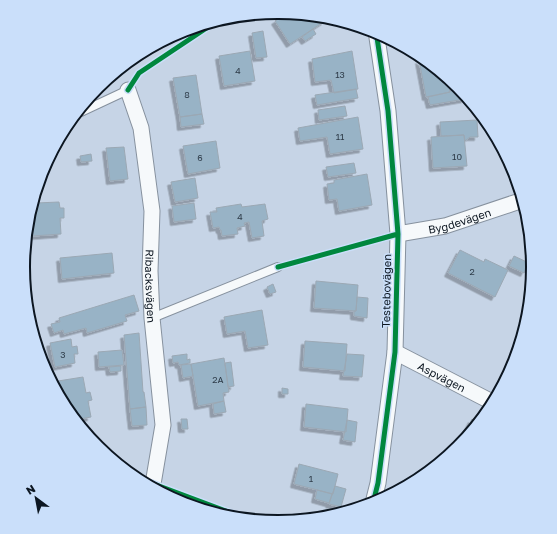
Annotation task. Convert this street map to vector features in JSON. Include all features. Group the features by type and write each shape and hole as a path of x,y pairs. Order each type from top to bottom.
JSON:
{"street":[{"name":"Testebovägen","path":"375,495 378,483 395,352 398,234 388,111 377,40"},
{"name":"Ribacksvägen","path":"128,90 141,128 152,211 150,271 152,318 163,425 153,482"},
{"name":"Bygdevägen","path":"398,234 445,226 518,202"},
{"name":"Aspvägen","path":"395,352 488,400"}],"lane":[{"path":"87,109 128,90"},
{"path":"152,318 278,267"}],"building":[{"path":"278,19 322,23 290,44 275,21"},
{"path":"313,29 316,34 305,41 302,37"},
{"path":"263,31 267,57 256,58 252,33"},
{"path":"250,51 255,81 224,86 219,56"},
{"path":"352,51 358,89 334,93 331,80 315,82 312,59"},
{"path":"420,64 449,88 450,92 426,97"},
{"path":"196,75 202,114 180,117 173,78"},
{"path":"356,89 358,98 317,105 315,95"},
{"path":"450,90 462,100 430,105 428,97 450,92"},
{"path":"345,106 347,116 319,120 318,110"},
{"path":"202,114 204,124 181,127 180,117"},
{"path":"358,117 363,149 330,154 327,137 300,141 298,128"},
{"path":"477,120 478,137 470,137 465,141 464,135 441,136 440,122"},
{"path":"464,135 467,166 433,168 431,137"},
{"path":"216,141 220,168 188,174 183,146"},
{"path":"124,147 128,179 110,181 106,148"},
{"path":"91,154 92,161 81,162 80,156"},
{"path":"354,163 356,173 328,177 326,167"},
{"path":"367,174 372,205 339,211 337,199 329,200 327,184 334,183 334,180"},
{"path":"195,178 198,198 175,202 171,182"},
{"path":"59,202 60,208 64,208 64,218 60,218 61,234 33,236 39,203"},
{"path":"194,203 196,219 174,222 172,206"},
{"path":"241,204 242,207 265,204 268,219 262,221 264,236 252,238 249,222 244,223 245,226 237,228 238,234 222,236 219,227 213,228 210,212 217,212 216,208"},
{"path":"460,250 484,262 485,259 508,270 495,297 448,273"},
{"path":"112,253 114,273 62,279 60,258"},
{"path":"514,256 526,262 526,269 524,273 509,266"},
{"path":"316,281 358,285 356,311 314,308"},
{"path":"273,284 276,292 270,294 267,287"},
{"path":"134,295 139,311 125,315 127,321 87,333 86,328 64,334 63,330 54,333 51,324 60,322 59,318"},
{"path":"357,297 368,298 367,318 354,316"},
{"path":"262,310 268,345 248,348 245,331 227,334 224,317"},
{"path":"139,333 143,392 146,407 130,409 124,335"},
{"path":"71,339 72,347 77,346 78,354 74,354 75,363 55,367 50,343"},
{"path":"305,341 347,344 345,371 303,367"},
{"path":"122,350 124,365 99,367 98,352"},
{"path":"187,354 187,360 190,359 190,363 179,365 178,362 173,363 172,356"},
{"path":"347,354 364,355 362,377 343,376"},
{"path":"224,358 229,392 223,393 224,401 198,406 191,364"},
{"path":"231,362 234,386 228,387 225,363"},
{"path":"191,364 193,376 183,378 181,365"},
{"path":"121,366 121,371 110,372 109,367"},
{"path":"83,377 86,393 90,392 92,400 88,401 91,417 82,419 72,405 58,381"},
{"path":"282,388 288,389 288,394 282,394"},
{"path":"224,401 226,412 214,414 213,404"},
{"path":"306,404 348,409 346,432 304,427"},
{"path":"146,407 147,425 132,426 130,409"},
{"path":"181,419 187,419 188,429 182,429"},
{"path":"347,420 357,422 355,442 343,440"},
{"path":"299,464 338,474 333,494 294,484"},
{"path":"335,486 346,489 341,507 329,504"},
{"path":"317,490 332,494 329,503 315,499"}],"cycle path":[{"path":"128,90 139,73 202,31"},
{"path":"375,495 378,483 395,352 398,234 388,111 377,40"},
{"path":"278,267 398,234"},
{"path":"177,493 216,507"}]}
